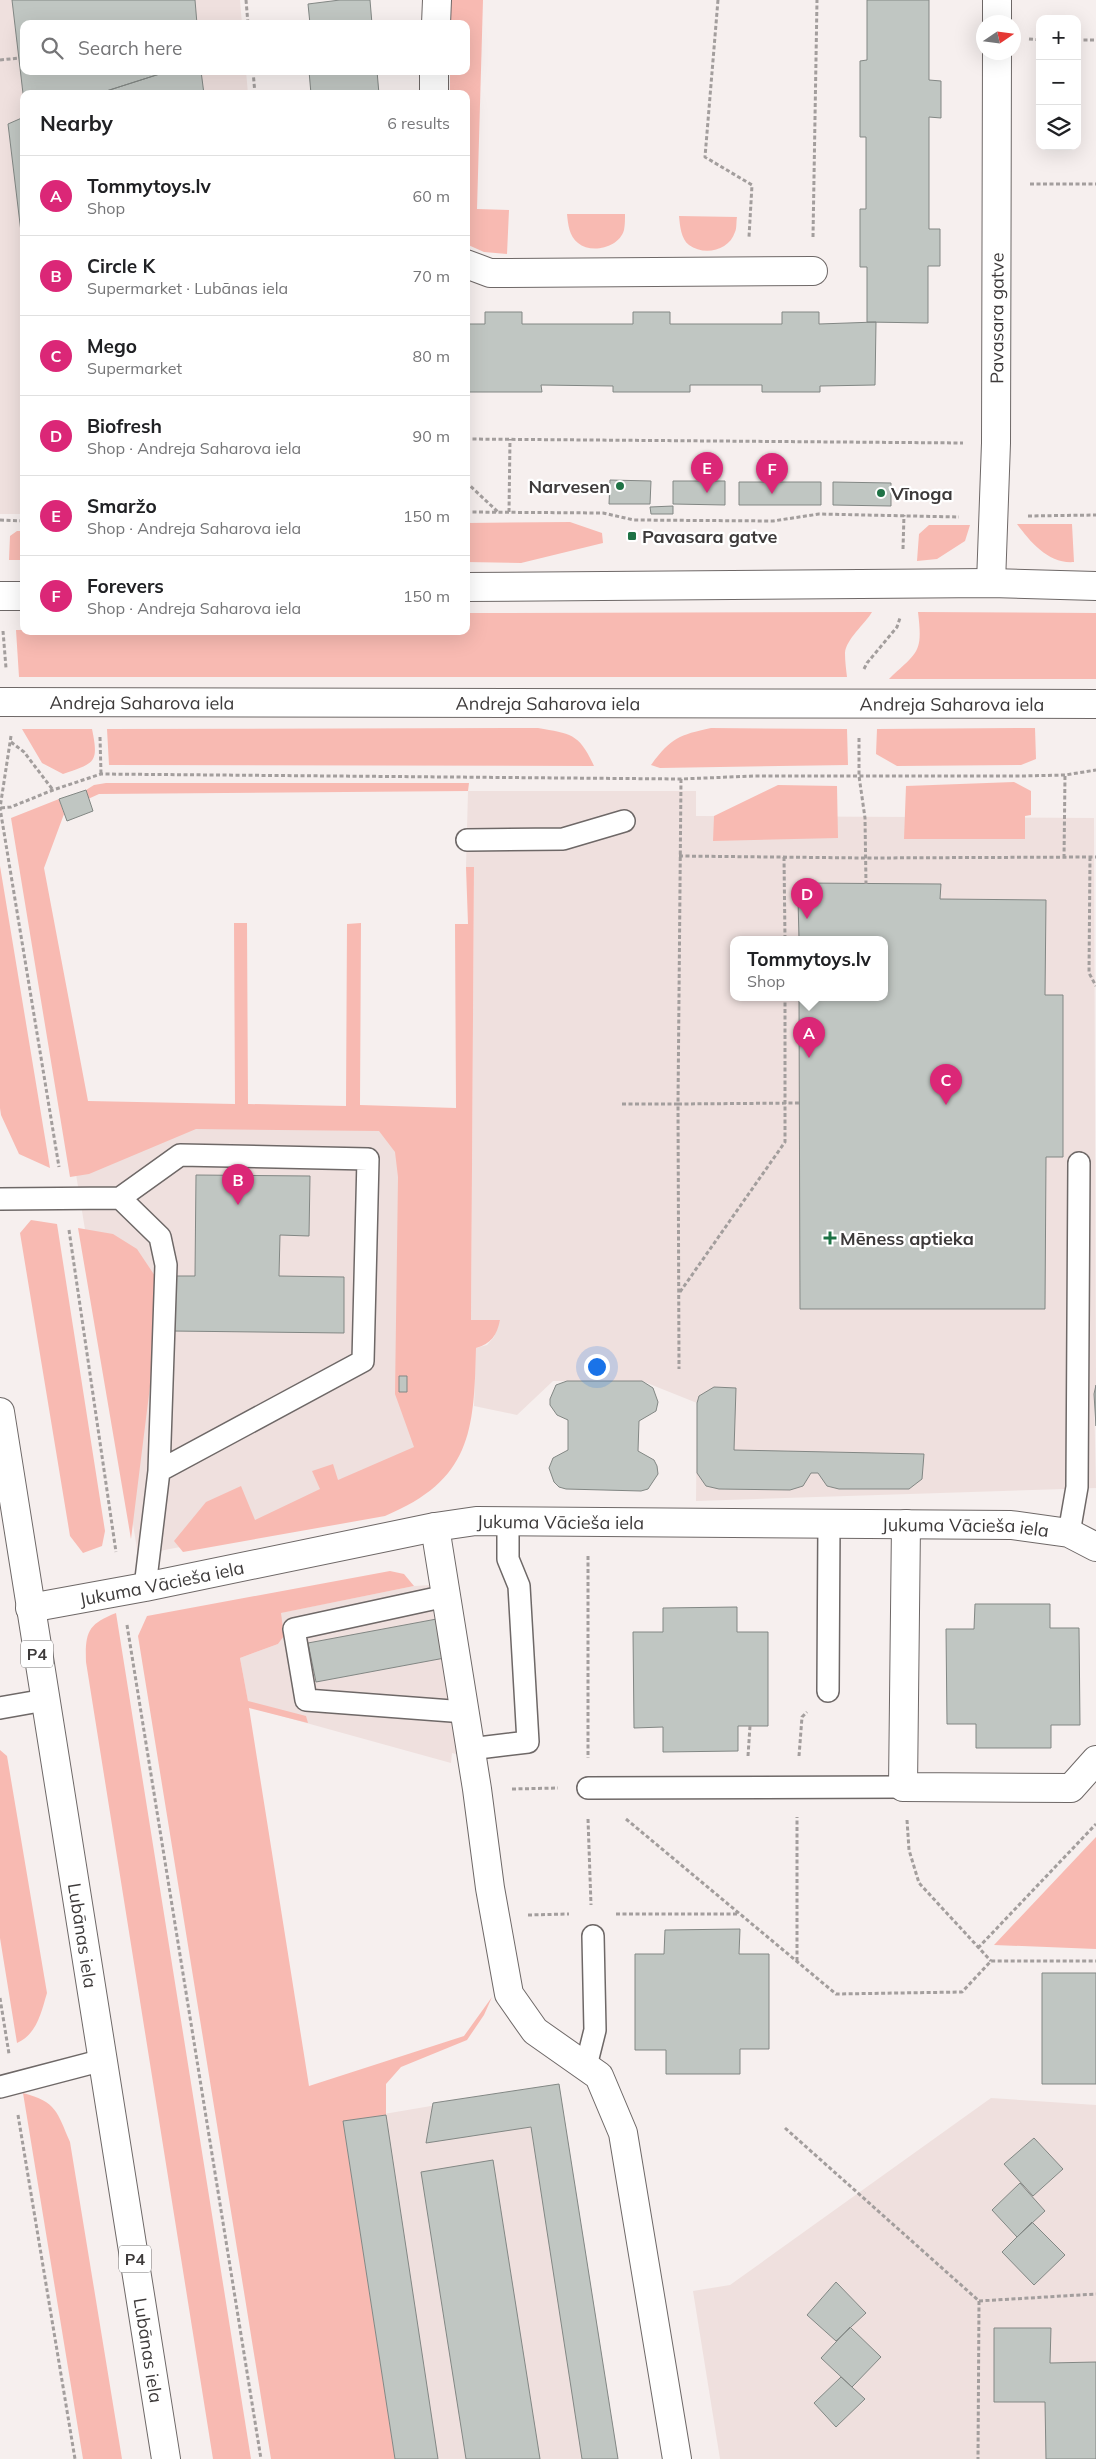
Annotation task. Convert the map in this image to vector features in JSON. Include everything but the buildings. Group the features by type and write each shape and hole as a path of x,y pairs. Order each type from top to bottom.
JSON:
{"street":[{"path":"436,0 436,20"},
{"path":"997,0 997,15"},
{"name":"Pavasara gatve","path":"991,583 996,443 997,60"},
{"path":"434,75 434,90"},
{"path":"470,266 490,274 812,271"},
{"path":"470,587 991,583 1096,586"},
{"path":"0,596 20,596"},
{"name":"Andreja Saharova iela","path":"0,702 1096,704"},
{"name":"Lubānas iela","path":"0,1412 166,2459"},
{"name":"Jukuma Vācieša iela","path":"30,1608 133,1590 435,1527 476,1521 1010,1525 1069,1533 1096,1547"},
{"path":"906,1524 903,1787 1071,1788 1096,1760"},
{"path":"435,1527 477,1789 490,1888 509,1994 535,2031 599,2076 623,2133 677,2459"}],"lane":[{"path":"467,840 563,838 624,821"},
{"path":"0,1199 120,1198 180,1155 368,1159 363,1361 159,1470"},
{"path":"1069,1533 1077,1487 1079,1162"},
{"path":"120,1198 160,1237 166,1265 159,1470 133,1590"},
{"path":"470,1749 528,1742 519,1586 508,1559 508,1521"},
{"path":"828,1691 829,1523"},
{"path":"446,1596 294,1629 295,1638 306,1700 465,1712"},
{"path":"0,1708 45,1700"},
{"path":"588,1788 903,1787"},
{"path":"586,2066 595,2030 593,1936"},
{"path":"7,2085 103,2060"}],"path":[{"path":"246,0 248,20"},
{"path":"718,0 705,157 752,185 748,271"},
{"path":"812,271 818,0"},
{"path":"1081,40 1096,40"},
{"path":"0,60 19,58"},
{"path":"253,75 255,90"},
{"path":"996,184 1096,184"},
{"path":"470,439 996,443"},
{"path":"509,512 510,439"},
{"path":"470,486 498,512"},
{"path":"470,512 603,513 634,520 773,521 819,514 993,517 1096,515"},
{"path":"903,552 904,515"},
{"path":"0,520 20,520"},
{"path":"860,677 867,663 897,627 902,613"},
{"path":"3,631 6,676"},
{"path":"10,728 11,742 0,808 64,1199 133,1590 261,2459"},
{"path":"859,730 859,776 865,818 866,884"},
{"path":"11,742 24,752 53,790"},
{"path":"0,808 11,808 53,790 101,774 681,779 754,776 1065,775 1096,770"},
{"path":"1064,858 1065,775"},
{"path":"679,1369 678,1104 681,779"},
{"path":"679,856 865,858 1096,857"},
{"path":"784,857 785,936"},
{"path":"1090,857 1089,973 1096,986"},
{"path":"680,1292 785,1142 785,1001"},
{"path":"622,1104 800,1103"},
{"path":"588,1521 588,1788 593,1936"},
{"path":"797,1962 798,1787 802,1717 828,1691"},
{"path":"903,1787 909,1850 919,1883 991,1961 1096,1961"},
{"path":"477,1789 588,1788 836,1994 962,1992 991,1961"},
{"path":"978,1948 1096,1824"},
{"path":"0,1998 7,2085 75,2459"},
{"path":"785,2128 979,2301 1096,2294"},
{"path":"978,2459 979,2301"}],"shaded area":[{"path":"0,0 240,0 242,20 20,20 20,75 246,75 248,90 20,90 20,514 0,514"},
{"path":"451,0 483,0 477,209 509,210 507,254 484,252 470,246 470,90 450,90 450,75 470,75 470,20 451,20"},
{"path":"567,214 625,214 624,230 617,241 611,245 590,248 578,243 573,237"},
{"path":"679,216 737,217 736,230 732,238 722,247 709,251 702,250 686,242 681,232"},
{"path":"570,522 602,533 603,543 521,563 470,562 470,523"},
{"path":"1017,524 1072,524 1074,562 1057,560 1041,551"},
{"path":"929,525 970,525 965,541 937,559 917,561 919,534"},
{"path":"20,531 20,560 9,560 10,536"},
{"path":"872,612 852,637 846,648 847,677 19,677 16,630 20,630 20,635 470,635 470,613"},
{"path":"918,612 1096,613 1096,679 889,679 916,651 920,636"},
{"path":"538,728 573,737 584,747 594,766 109,765 107,729"},
{"path":"711,728 847,729 848,765 660,768 651,765 664,749 676,739"},
{"path":"1035,728 1036,759 1021,765 897,766 876,754 877,729"},
{"path":"22,729 92,729 95,749 92,760 82,767 63,774 42,763"},
{"path":"1014,782 1031,791 1031,815 1025,816 1025,839 904,839 906,786"},
{"path":"106,783 469,783 468,791 99,794 88,799 86,790 94,785"},
{"path":"778,785 837,786 838,838 713,841 714,816"},
{"path":"468,791 696,791 696,816 1094,818 1096,1385 1094,1394 1096,1488 696,1501 697,1403 642,1381 553,1381 517,1415 474,1406 476,1348 487,1345 494,1337 500,1320 471,1320 474,867 466,867"},
{"path":"59,799 64,814 44,868 88,1101 235,1104 234,923 247,923 248,1104 346,1106 347,924 361,923 360,1105 456,1108 455,924 468,924 466,867 474,867 471,1320 500,1320 493,1338 486,1344 476,1348 473,1405 469,1429 462,1450 451,1469 435,1486 414,1502 385,1516 183,1552 174,1541 206,1502 241,1486 255,1520 320,1489 312,1471 333,1464 338,1480 414,1447 395,1394 398,1177 395,1152 379,1131 196,1129 89,1174 70,1177 11,818"},
{"path":"0,866 50,1168 19,1154 1,1115"},
{"path":"389,1116 429,1172 433,1465 319,1521 138,1555 74,1162 192,1117"},
{"path":"31,1220 57,1224 105,1531 102,1546 83,1553 70,1536 20,1233"},
{"path":"78,1228 113,1234 137,1249 157,1279 159,1314 131,1539"},
{"path":"390,1571 404,1574 414,1586 281,1613 284,1636 278,1644 240,1658 248,1701 306,1716 308,1723 249,1708 309,2086 464,2036 492,1997 484,2015 467,2040 401,2067 386,2084 386,2115 343,2121 395,2459 271,2459 138,1636 147,1616"},
{"path":"430,1585 442,1606 464,1756 452,1753 451,1763 249,1707 240,1658 278,1644 284,1636 280,1613 414,1586"},
{"path":"116,1613 251,2459 213,2459 86,1662 86,1643 90,1630 99,1621"},
{"path":"0,1750 7,1756 47,1993 34,2028 24,2039 17,2043 0,1938"},
{"path":"1096,1837 1096,1949 994,1945"},
{"path":"559,2084 618,2459 395,2459 343,2121"},
{"path":"23,2093 43,2100 54,2110 70,2142 122,2459 83,2459"},
{"path":"991,2098 1096,2105 1096,2459 720,2459 693,2291 730,2285"}],"place":[{"name":"Narvesen","path":"620,486"},
{"name":"Smaržo","path":"707,493"},
{"name":"Vīnoga","path":"881,493"},
{"name":"Forevers","path":"772,494"},
{"name":"Pavasara gatve","path":"632,536"},
{"name":"Biofresh","path":"807,919"},
{"name":"Tommytoys.lv","path":"809,1058"},
{"name":"Mego","path":"946,1105"},
{"name":"Circle K","path":"238,1205"},
{"name":"Mēness aptieka","path":"830,1238"}]}
